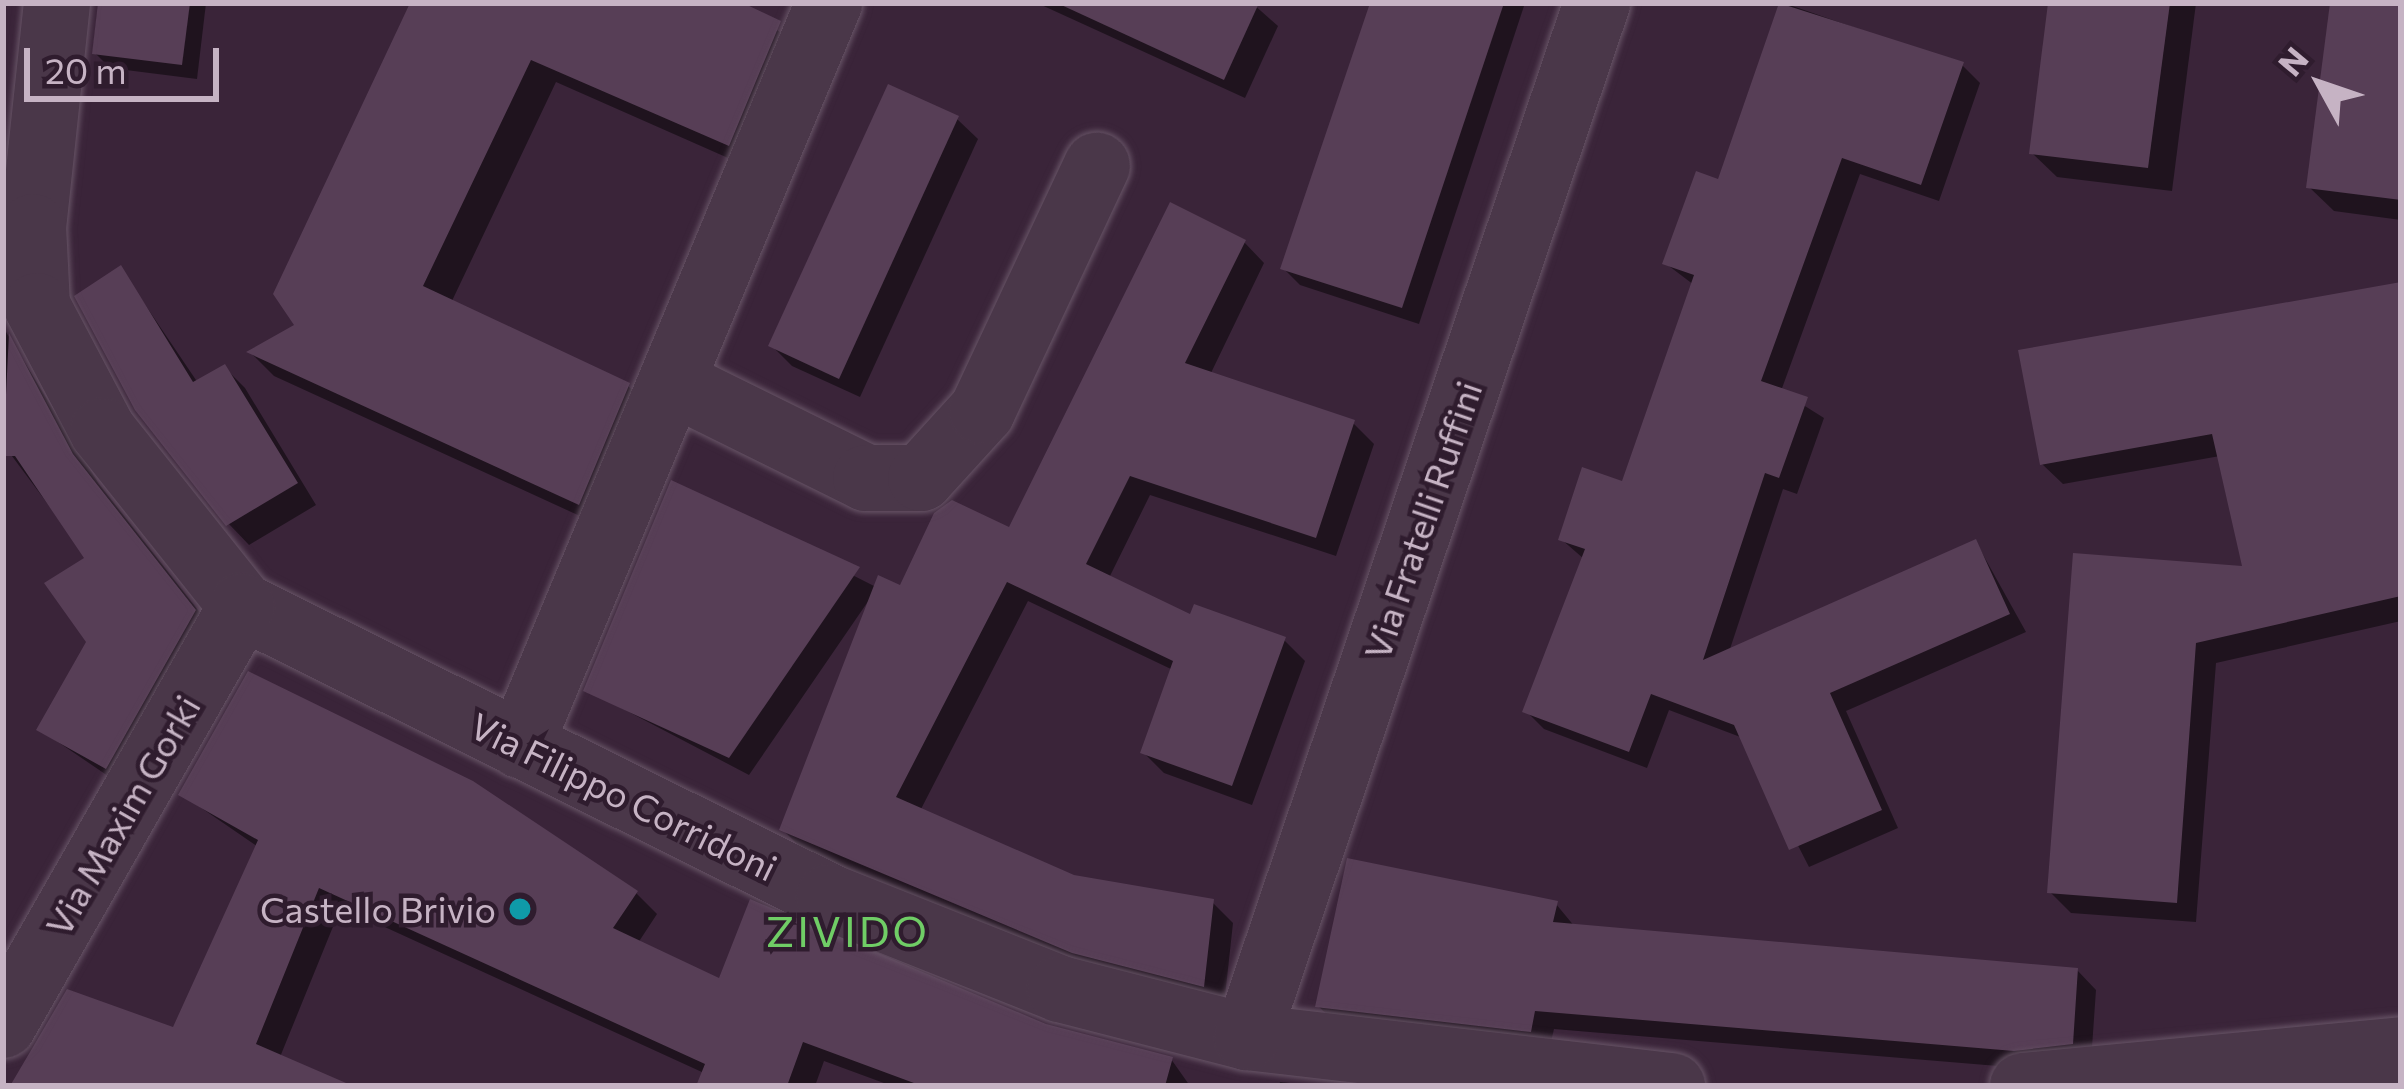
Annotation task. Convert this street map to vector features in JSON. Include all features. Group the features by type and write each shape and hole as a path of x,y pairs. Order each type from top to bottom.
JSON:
{"street":[{"name":"Via Filippo Corridoni","path":"57,3 33,227 37,306 104,431 242,606 520,745 966,954 1247,1036 1672,1086"},
{"path":"520,745 829,3"},
{"name":"Via Fratelli Ruffini","path":"1247,1036 1597,3"},
{"path":"672,382 866,478 921,478 982,411 1096,166"},
{"name":"Via Maxim Gorki","path":"3,1024 242,606"},
{"path":"2023,1086 2339,1073 2401,1050"}],"building":[{"path":"98,3 190,3 182,65 92,54"},
{"path":"410,3 743,3 781,21 729,146 531,60 423,286 630,383 579,505 246,352 294,325 273,294"},
{"path":"1057,3 1259,3 1224,80"},
{"path":"1370,3 1504,3 1402,308 1280,269"},
{"path":"1779,3 1964,62 1921,185 1842,158 1761,381 1808,397 1779,478 1765,473 1703,660 1976,539 2010,614 1830,693 1882,810 1789,850 1734,725 1651,694 1629,752 1522,712 1585,549 1558,540 1582,467 1622,481 1694,275 1662,264 1696,171 1718,179"},
{"path":"2048,3 2170,3 2148,168 2029,154"},
{"path":"2330,3 2401,3 2401,200 2306,188"},
{"path":"888,84 959,116 839,379 768,346"},
{"path":"1170,202 1246,240 1185,363 1355,420 1316,538 1130,476 1086,564 1190,614 1194,604 1286,637 1232,786 1140,753 1173,661 1007,582 896,797 1074,875 1214,899 1204,987 1072,953 779,830 878,575 900,585 934,513 952,500 1009,527"},
{"path":"121,265 193,382 225,364 298,483 226,526 135,410 74,296"},
{"path":"2401,282 2401,596 2196,643 2177,903 2047,893 2073,553 2242,566 2212,434 2040,465 2018,350"},
{"path":"9,333 73,454 196,610 106,769 36,730 86,642 44,583 84,558 15,456 3,456"},
{"path":"671,480 860,567 729,758 583,691"},
{"path":"248,671 473,781 638,891 613,928 719,978 750,899 1046,1024 1173,1057 1165,1086 922,1086 803,1042 787,1086 696,1086 705,1064 319,888 256,1044 353,1086 10,1086 67,989 173,1027 258,840 178,795"},
{"path":"1347,858 1558,901 1553,922 2078,968 2073,1044 2014,1051 1535,1011 1531,1032 1315,1007"}],"place":[{"name":"Castello Brivio","path":"520,909"}],"district":[{"name":"ZIVIDO","path":"848,930"}]}
